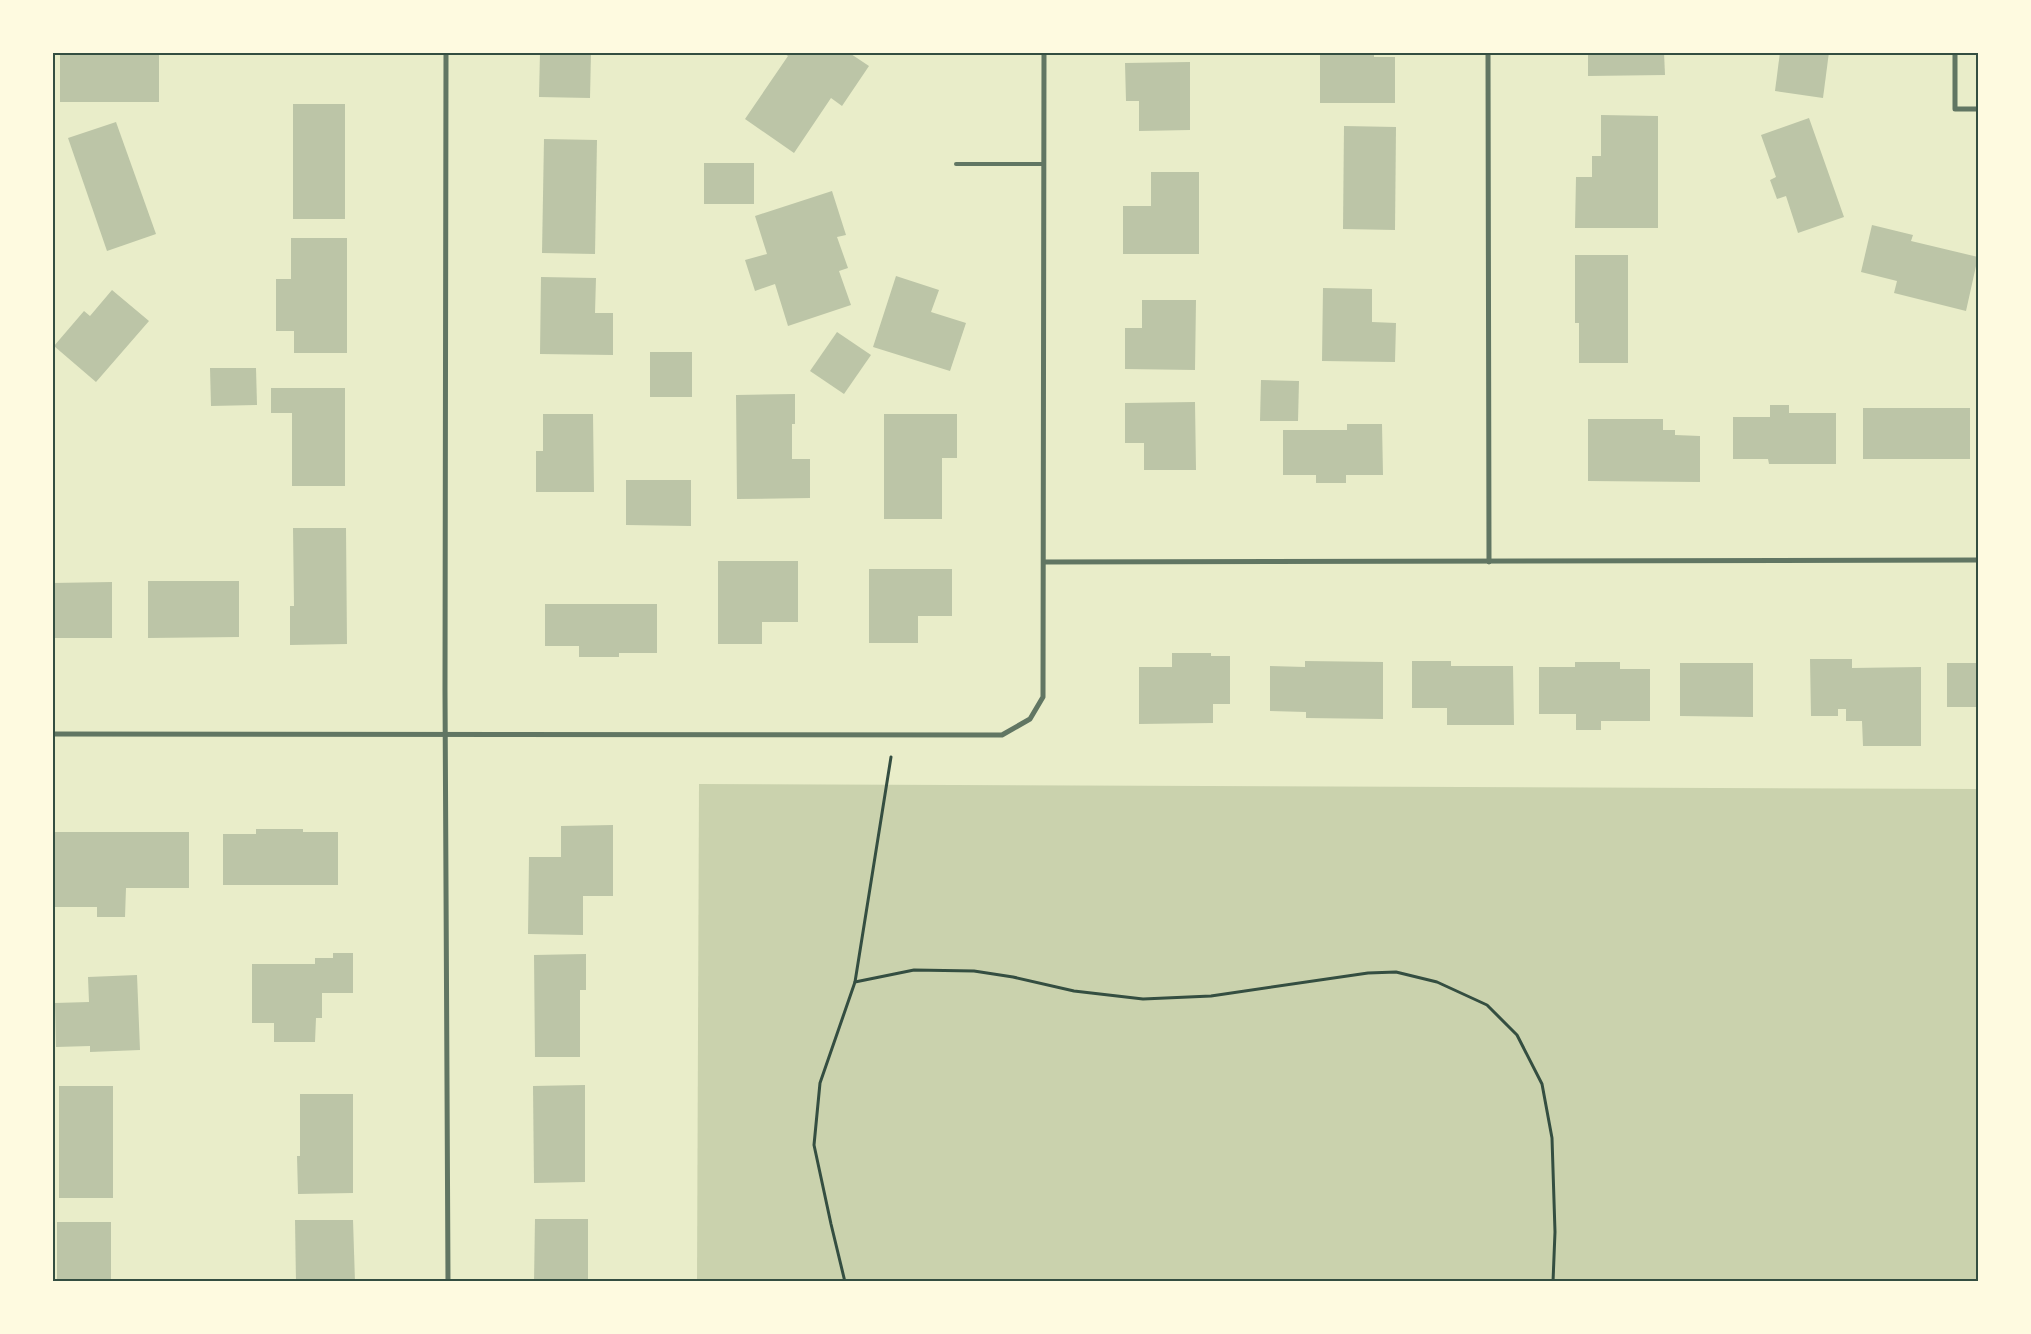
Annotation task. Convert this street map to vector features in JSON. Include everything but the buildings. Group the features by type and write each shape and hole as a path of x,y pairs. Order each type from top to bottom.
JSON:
{"street":[{"path":"446,52 445,734 448,1282"},
{"path":"52,734 1002,735 1030,719 1043,697 1044,52"},
{"path":"1488,52 1489,562"},
{"path":"1955,52 1955,109 1978,109"},
{"path":"1044,562 1978,560"}],"lane":[{"path":"956,164 1044,164"}],"path":[{"path":"845,1282 814,1145 820,1082 855,982 894,735"},
{"path":"855,982 914,970 974,971 1013,977 1074,991 1143,999 1211,996 1368,973 1396,972 1437,982 1487,1005 1517,1035 1542,1084 1552,1138 1555,1232 1553,1282"}],"green space":[{"path":"699,784 1978,789 1978,1281 697,1282"}]}
